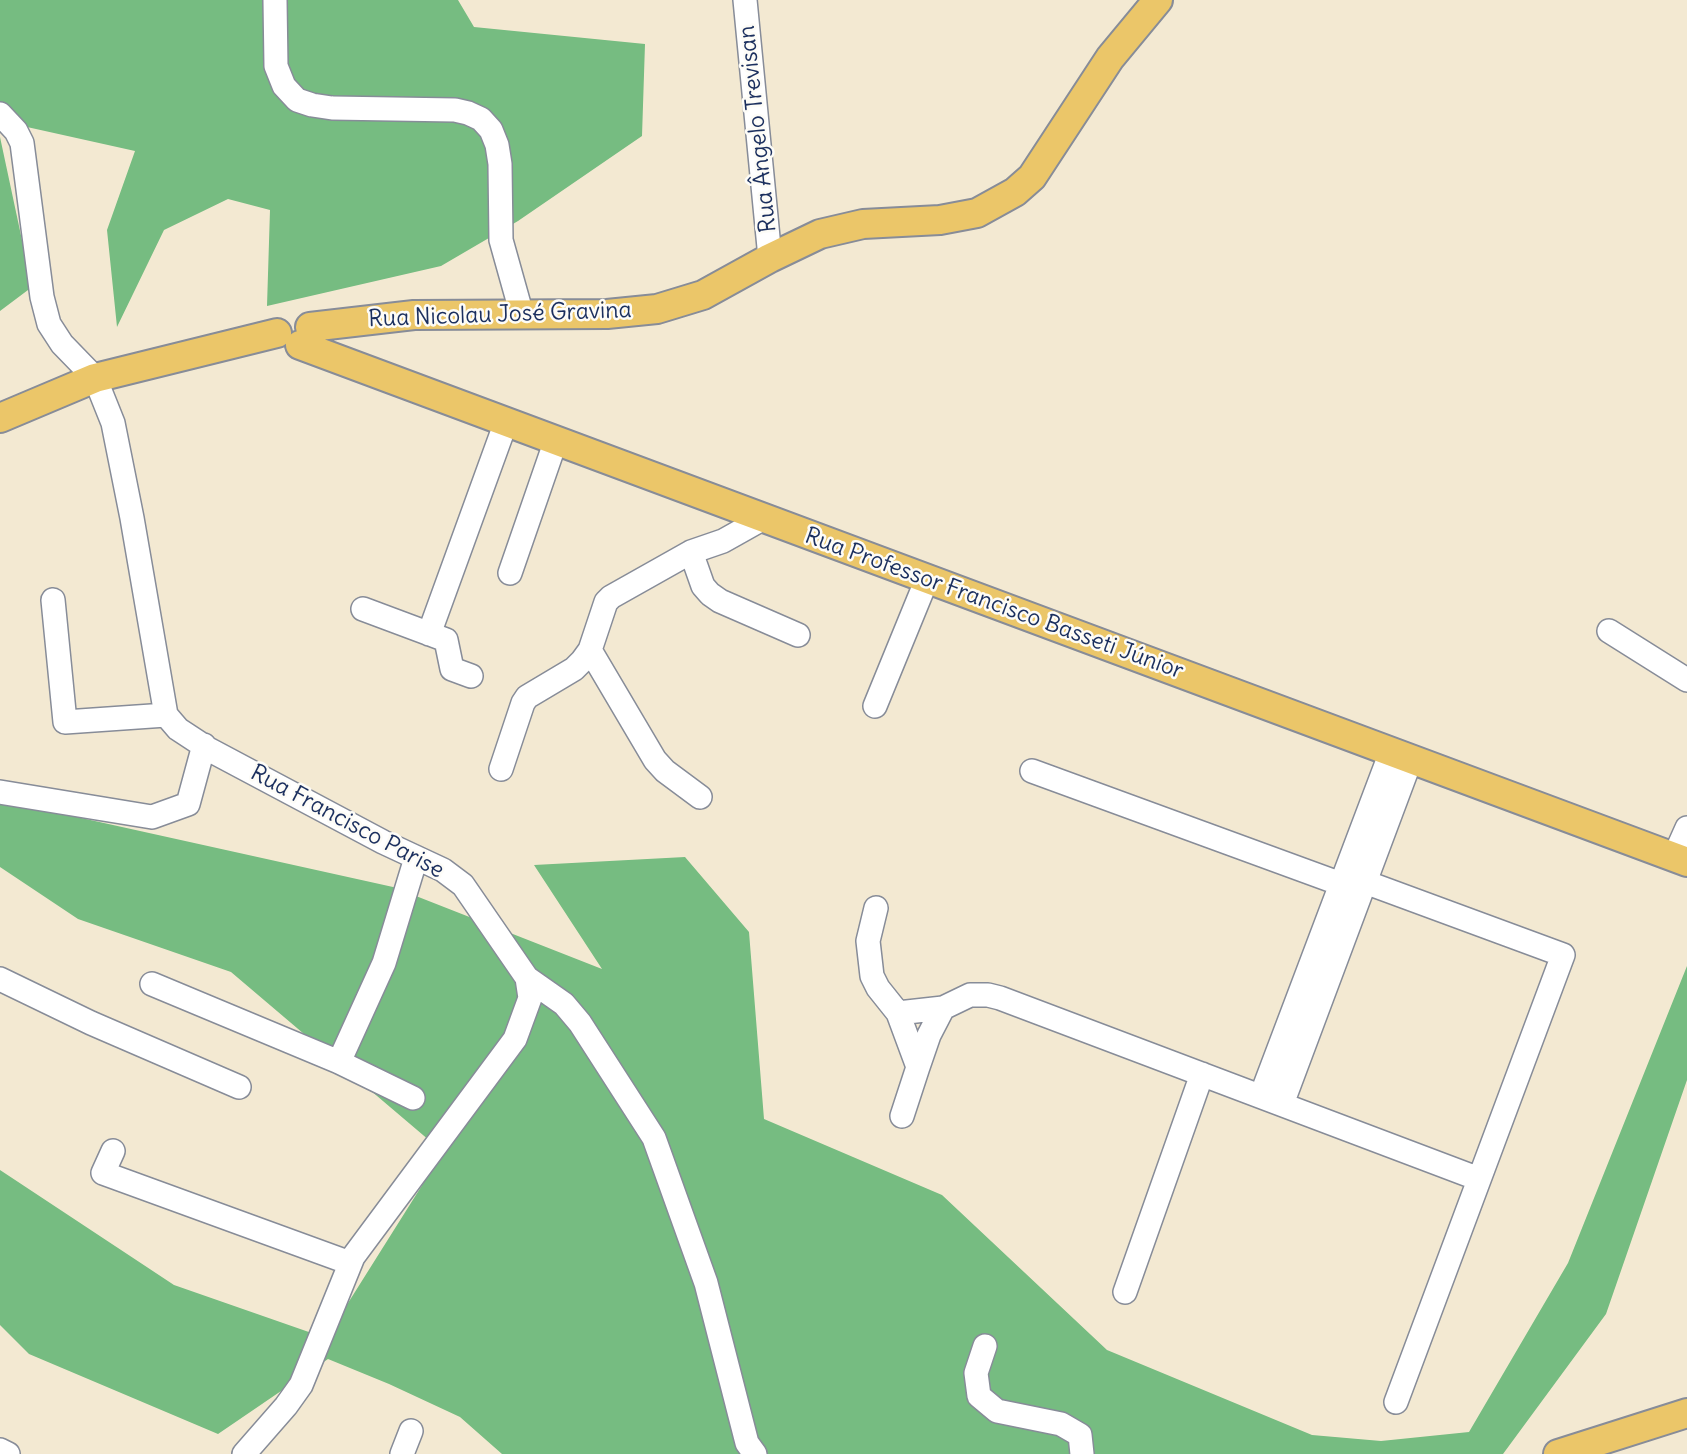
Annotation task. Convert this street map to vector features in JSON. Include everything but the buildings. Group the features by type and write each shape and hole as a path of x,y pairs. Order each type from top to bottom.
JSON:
{"main road":[{"name":"Rua Nicolau José Gravina","path":"0,418 95,378 148,363 414,314 607,314 657,309 703,295 820,234 863,224 940,220 977,213 1015,192 1032,177 1110,58 1158,0"},
{"name":"Rua Professor Francisco Basseti Júnior","path":"296,335 506,422 1680,860"},
{"path":"1558,1454 1687,1413"}],"street":[{"path":"275,0 276,66 284,86 297,100 332,108 455,110 481,119 491,130 500,164 501,240 522,315"},
{"name":"Rua Ângelo Trevisan","path":"745,0 771,258"},
{"path":"0,114 16,131 22,143 42,297 49,324 62,344 95,378 113,424 166,715 65,722 52,600"},
{"path":"429,634 506,422"},
{"path":"510,573 556,440"},
{"path":"500,769 523,703 527,697 574,669 590,650 606,602 611,597 691,552 723,541 764,518"},
{"path":"691,552 703,586 710,594 720,601 798,635"},
{"path":"875,706 927,579"},
{"path":"363,609 446,640 452,669 471,676"},
{"path":"1609,631 1687,680"},
{"path":"590,650 654,760 701,797"},
{"name":"Rua Francisco Parise","path":"166,715 178,729 204,746 383,842 443,870 463,885 527,978"},
{"path":"0,792 152,817 188,803 204,746"},
{"path":"1272,1100 1365,882 1401,755"},
{"path":"1272,1100 1341,884 1401,755"},
{"path":"1032,771 1341,884 1365,882 1563,955 1396,1402"},
{"path":"1680,860 1687,828"},
{"path":"339,1062 384,963 416,858"},
{"path":"876,908 868,941 869,960 878,988 898,1013 918,1067"},
{"path":"0,978 91,1023 239,1087"},
{"path":"244,1454 286,1406 301,1384 350,1263 515,1039 530,998 527,978"},
{"path":"527,978 564,1004 580,1023 654,1138 706,1283 747,1443 755,1454"},
{"path":"152,984 339,1062 413,1098"},
{"path":"898,1013 943,1008 970,995 1000,998 1479,1179"},
{"path":"902,1116 933,1027 943,1008"},
{"path":"1125,1292 1202,1074"},
{"path":"113,1151 103,1173 350,1263"},
{"path":"985,1346 976,1373 979,1396 997,1411 1062,1424 1080,1435 1082,1454"},
{"path":"402,1454 411,1431"},
{"path":"0,1450 8,1454"}],"green space":[{"path":"0,0 458,0 474,27 645,44 642,136 518,221 441,266 267,306 270,210 228,199 164,230 117,327 107,230 135,151 0,121"},
{"path":"0,137 32,287 0,311"},
{"path":"0,800 393,887 602,969 534,865 685,857 749,932 764,1119 942,1195 1107,1350 1312,1435 1381,1441 1469,1432 1568,1263 1687,966 1687,1080 1606,1314 1503,1454 502,1454 460,1417 328,1359 218,1434 29,1354 0,1325 0,1170 174,1285 326,1338 443,1152 231,972 78,919 0,867"}]}
